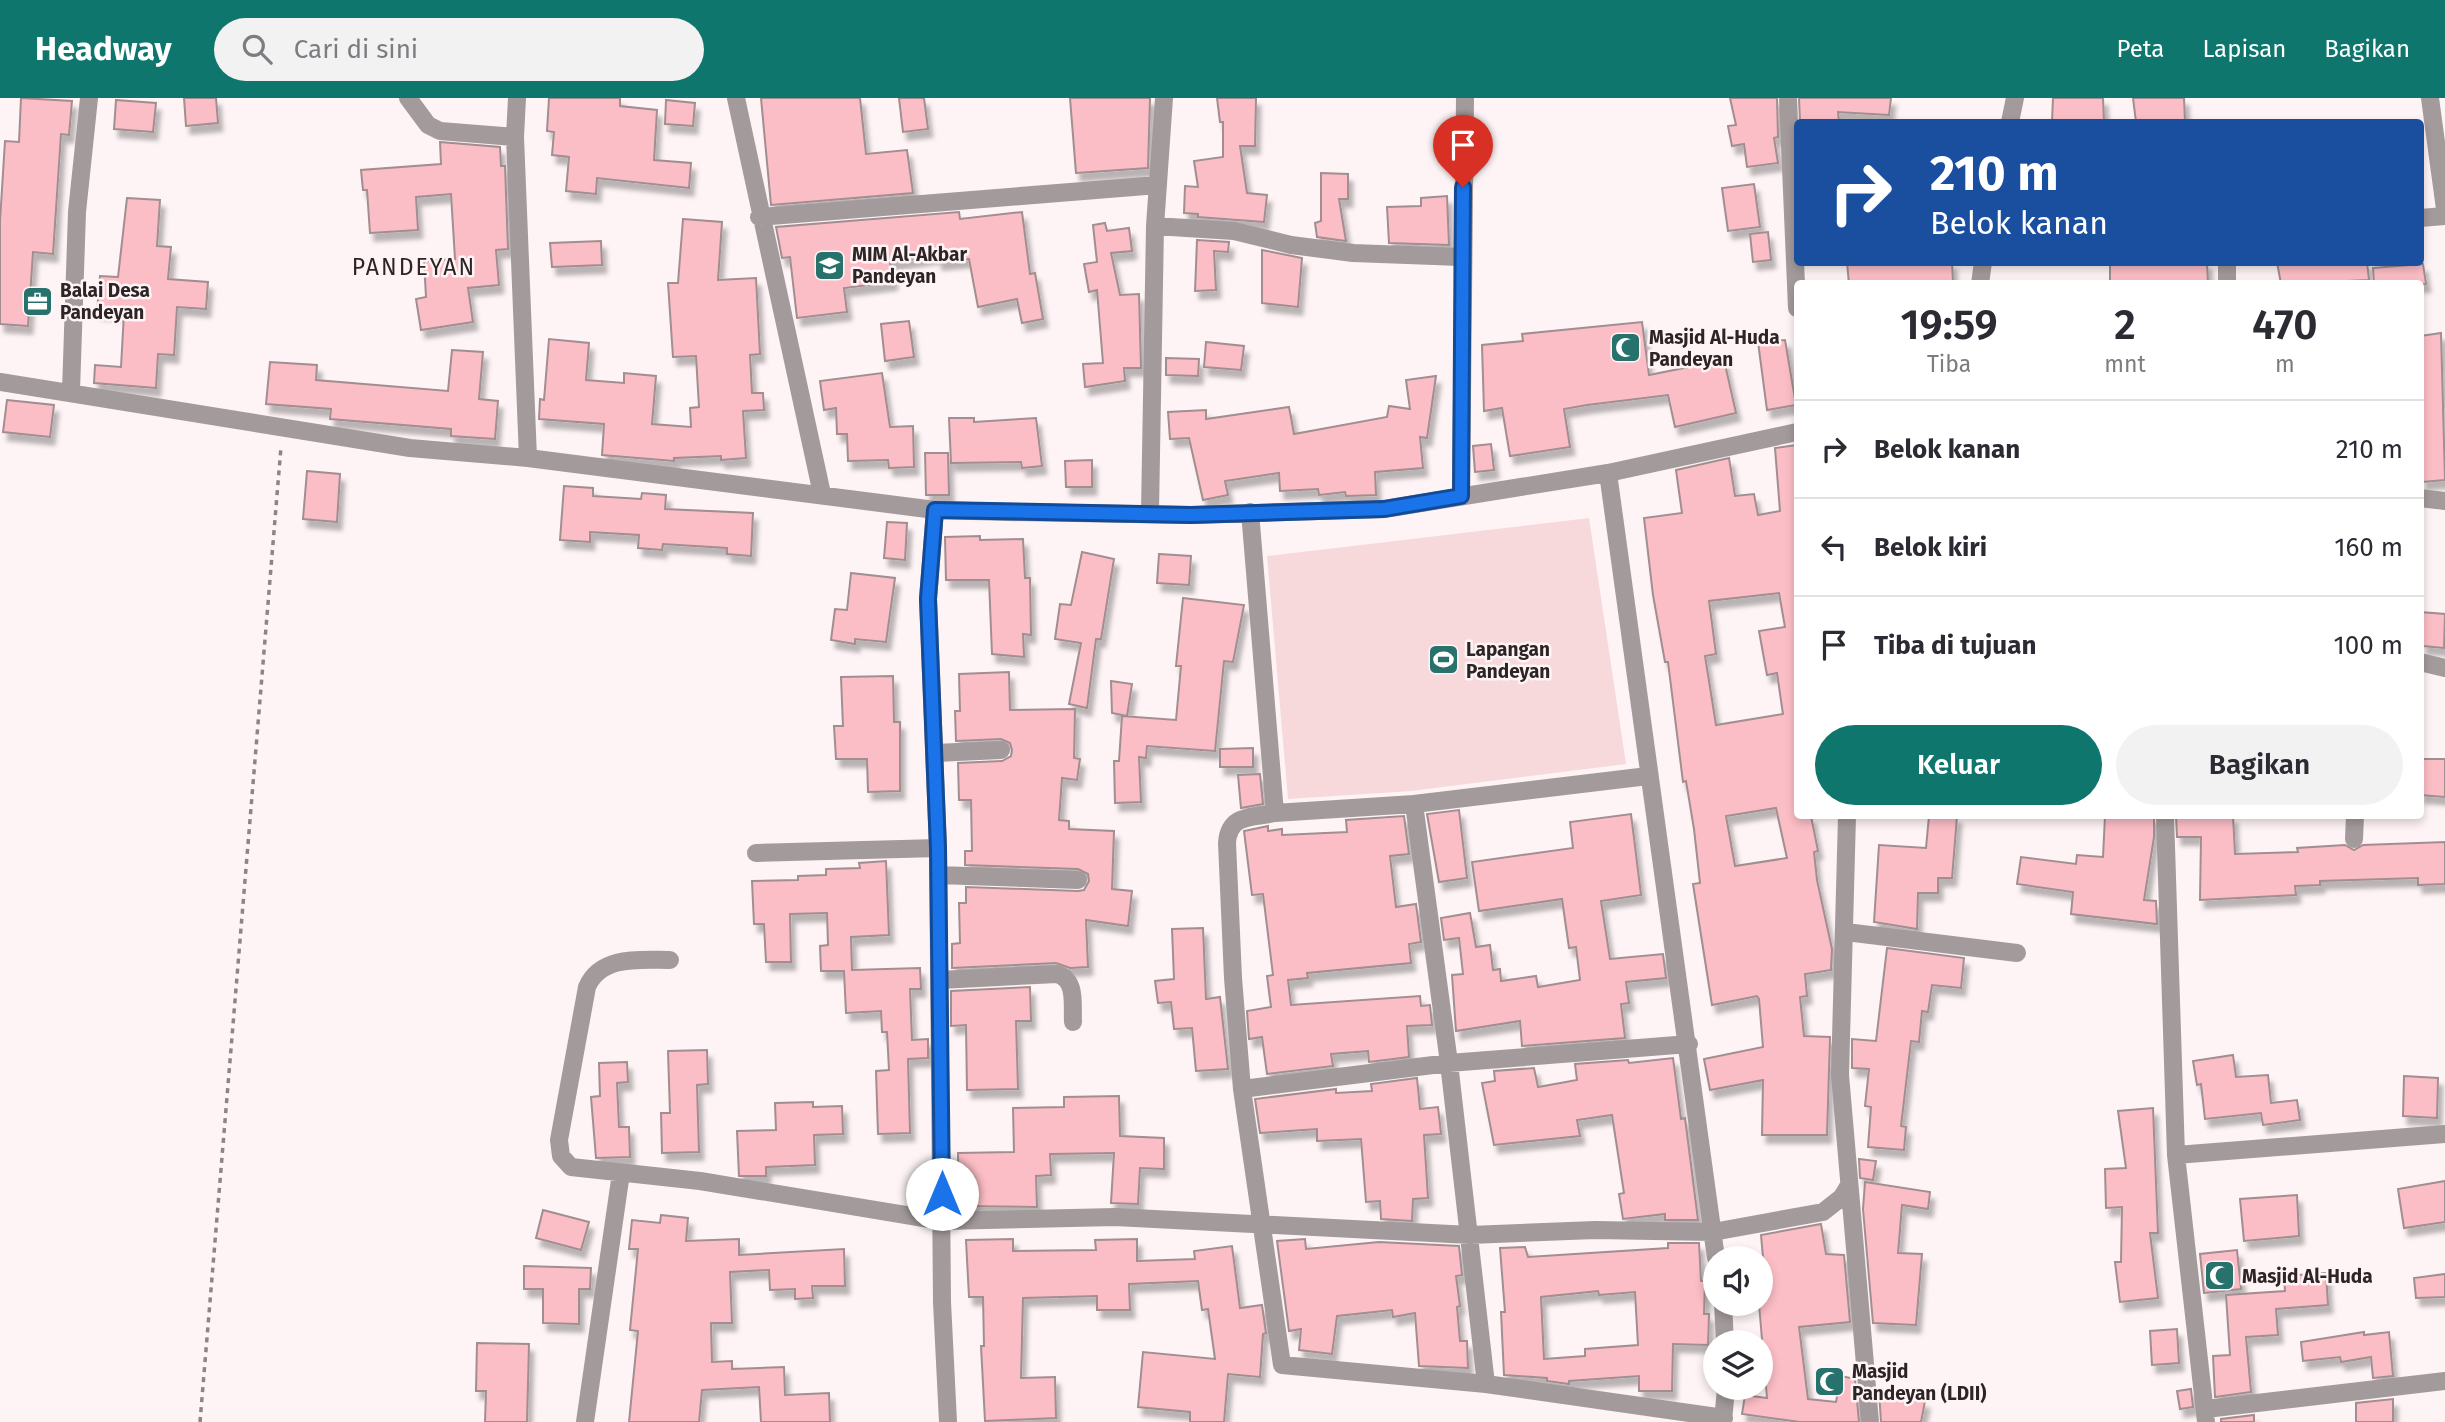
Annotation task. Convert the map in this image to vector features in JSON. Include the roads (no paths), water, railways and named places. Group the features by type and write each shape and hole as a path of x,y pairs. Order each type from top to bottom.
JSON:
{"street":[{"path":"71,391 77,212 89,98"},
{"path":"408,98 428,125 440,131 515,137"},
{"path":"517,98 515,137 528,458"},
{"path":"736,98 822,494"},
{"path":"1150,512 1155,226 1164,98"},
{"path":"1461,496 1461,257 1465,98"},
{"path":"1788,98 1794,238"},
{"path":"2011,119 2015,98"},
{"path":"2430,98 2445,208"},
{"path":"760,217 1158,185"},
{"path":"2424,218 2445,216"},
{"path":"1155,226 1234,231 1291,245 1353,253 1461,257"},
{"path":"0,382 71,391 410,448 528,458 935,510 1150,512 1191,515 1384,509 1608,473 1794,433"},
{"path":"1608,473 1648,776 1689,1044 1715,1246"},
{"path":"2424,498 2445,501"},
{"path":"935,510 928,599 936,753 942,1301 948,1422"},
{"path":"1250,512 1275,813"},
{"path":"2424,663 2445,668"},
{"path":"936,753 1001,750"},
{"path":"1648,776 1414,804 1275,813 1234,822 1228,829 1233,978 1242,1089 1282,1365 1486,1384 1724,1420 1725,1400"},
{"path":"1414,804 1449,1063 1486,1384"},
{"path":"1847,819 1846,932 1840,1075 1870,1422"},
{"path":"2165,819 2176,1155 2206,1416 2445,1381"},
{"path":"2354,839 2355,819"},
{"path":"756,853 938,848"},
{"path":"938,875 1079,880"},
{"path":"1846,932 2017,953"},
{"path":"670,960 616,962 592,976 587,987 559,1140 561,1156 571,1167 700,1181 942,1221 1115,1217 1261,1222 1470,1235 1595,1230 1713,1232 1822,1212 1842,1197 1848,1188"},
{"path":"940,980 1057,974 1071,983 1073,1022"},
{"path":"1242,1089 1449,1063 1689,1044"},
{"path":"2176,1155 2445,1134"},
{"path":"585,1422 621,1173"}],"place":[{"name":"MIM Al-Akbar Pandeyan","path":"829,265"},
{"name":"Balai Desa Pandeyan","path":"37,301"},
{"name":"Masjid Al-Huda Pandeyan","path":"1626,348"},
{"name":"Lapangan Pandeyan","path":"1443,660"},
{"name":"Masjid Al-Huda","path":"2219,1276"},
{"name":"Masjid Pandeyan (LDII)","path":"1829,1382"}],"district":[{"name":"PANDEYAN","path":"414,267"}]}
